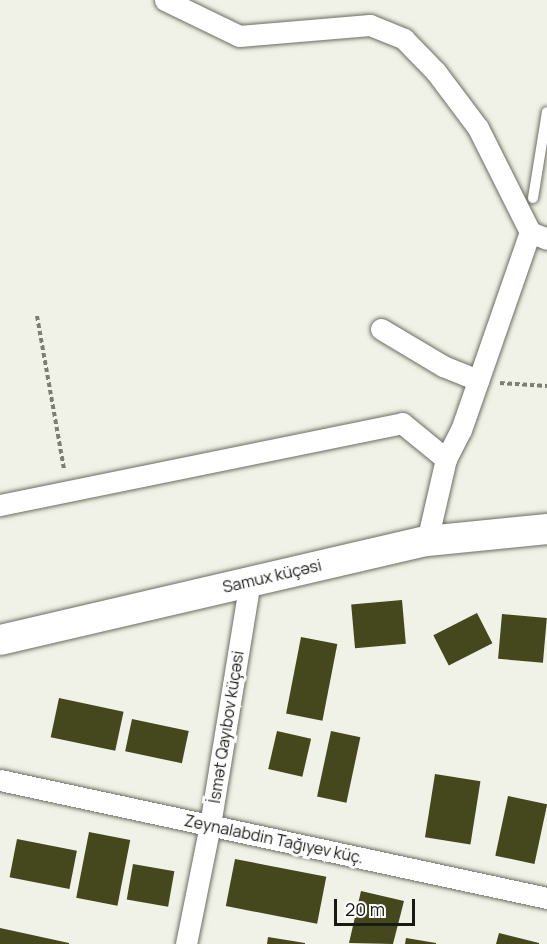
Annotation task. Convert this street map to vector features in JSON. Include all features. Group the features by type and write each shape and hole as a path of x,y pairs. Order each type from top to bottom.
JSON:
{"main road":[{"name":"Samux küçəsi","path":"0,640 427,541 547,529"}],"street":[{"path":"165,0 239,36 370,25 404,39 436,72 478,128 538,236 446,459 427,541"},
{"path":"381,329 443,366 478,380"},
{"path":"0,505 402,423 446,459"},
{"name":"İsmət Qayıbov küçəsi","path":"186,944 210,825 250,581"},
{"name":"Zeynalabdin Tağıyev küç.","path":"0,780 547,898"}],"lane":[{"path":"533,198 547,112"}],"path":[{"path":"37,315 68,491"},
{"path":"478,380 547,386"}],"building":[{"path":"402,600 406,644 355,648 351,604"},
{"path":"477,613 492,643 449,666 433,635"},
{"path":"502,614 547,618 543,663 498,659"},
{"path":"301,637 337,644 322,721 286,714"},
{"path":"59,698 124,712 115,751 51,737"},
{"path":"132,719 189,731 182,763 125,751"},
{"path":"277,731 311,739 302,777 268,769"},
{"path":"331,731 360,737 346,803 317,797"},
{"path":"435,774 480,781 470,844 425,837"},
{"path":"508,796 547,804 534,864 495,856"},
{"path":"89,832 130,840 117,906 76,898"},
{"path":"17,839 77,851 69,889 10,877"},
{"path":"235,859 326,877 317,924 226,906"},
{"path":"133,864 174,871 168,907 127,899"},
{"path":"361,891 404,901 393,944 349,943"},
{"path":"0,928 69,943 69,944 0,944"},
{"path":"499,933 539,943 539,944 496,944"},
{"path":"268,937 305,943 305,944 267,944"},
{"path":"406,938 436,943 436,944 405,944"}]}
